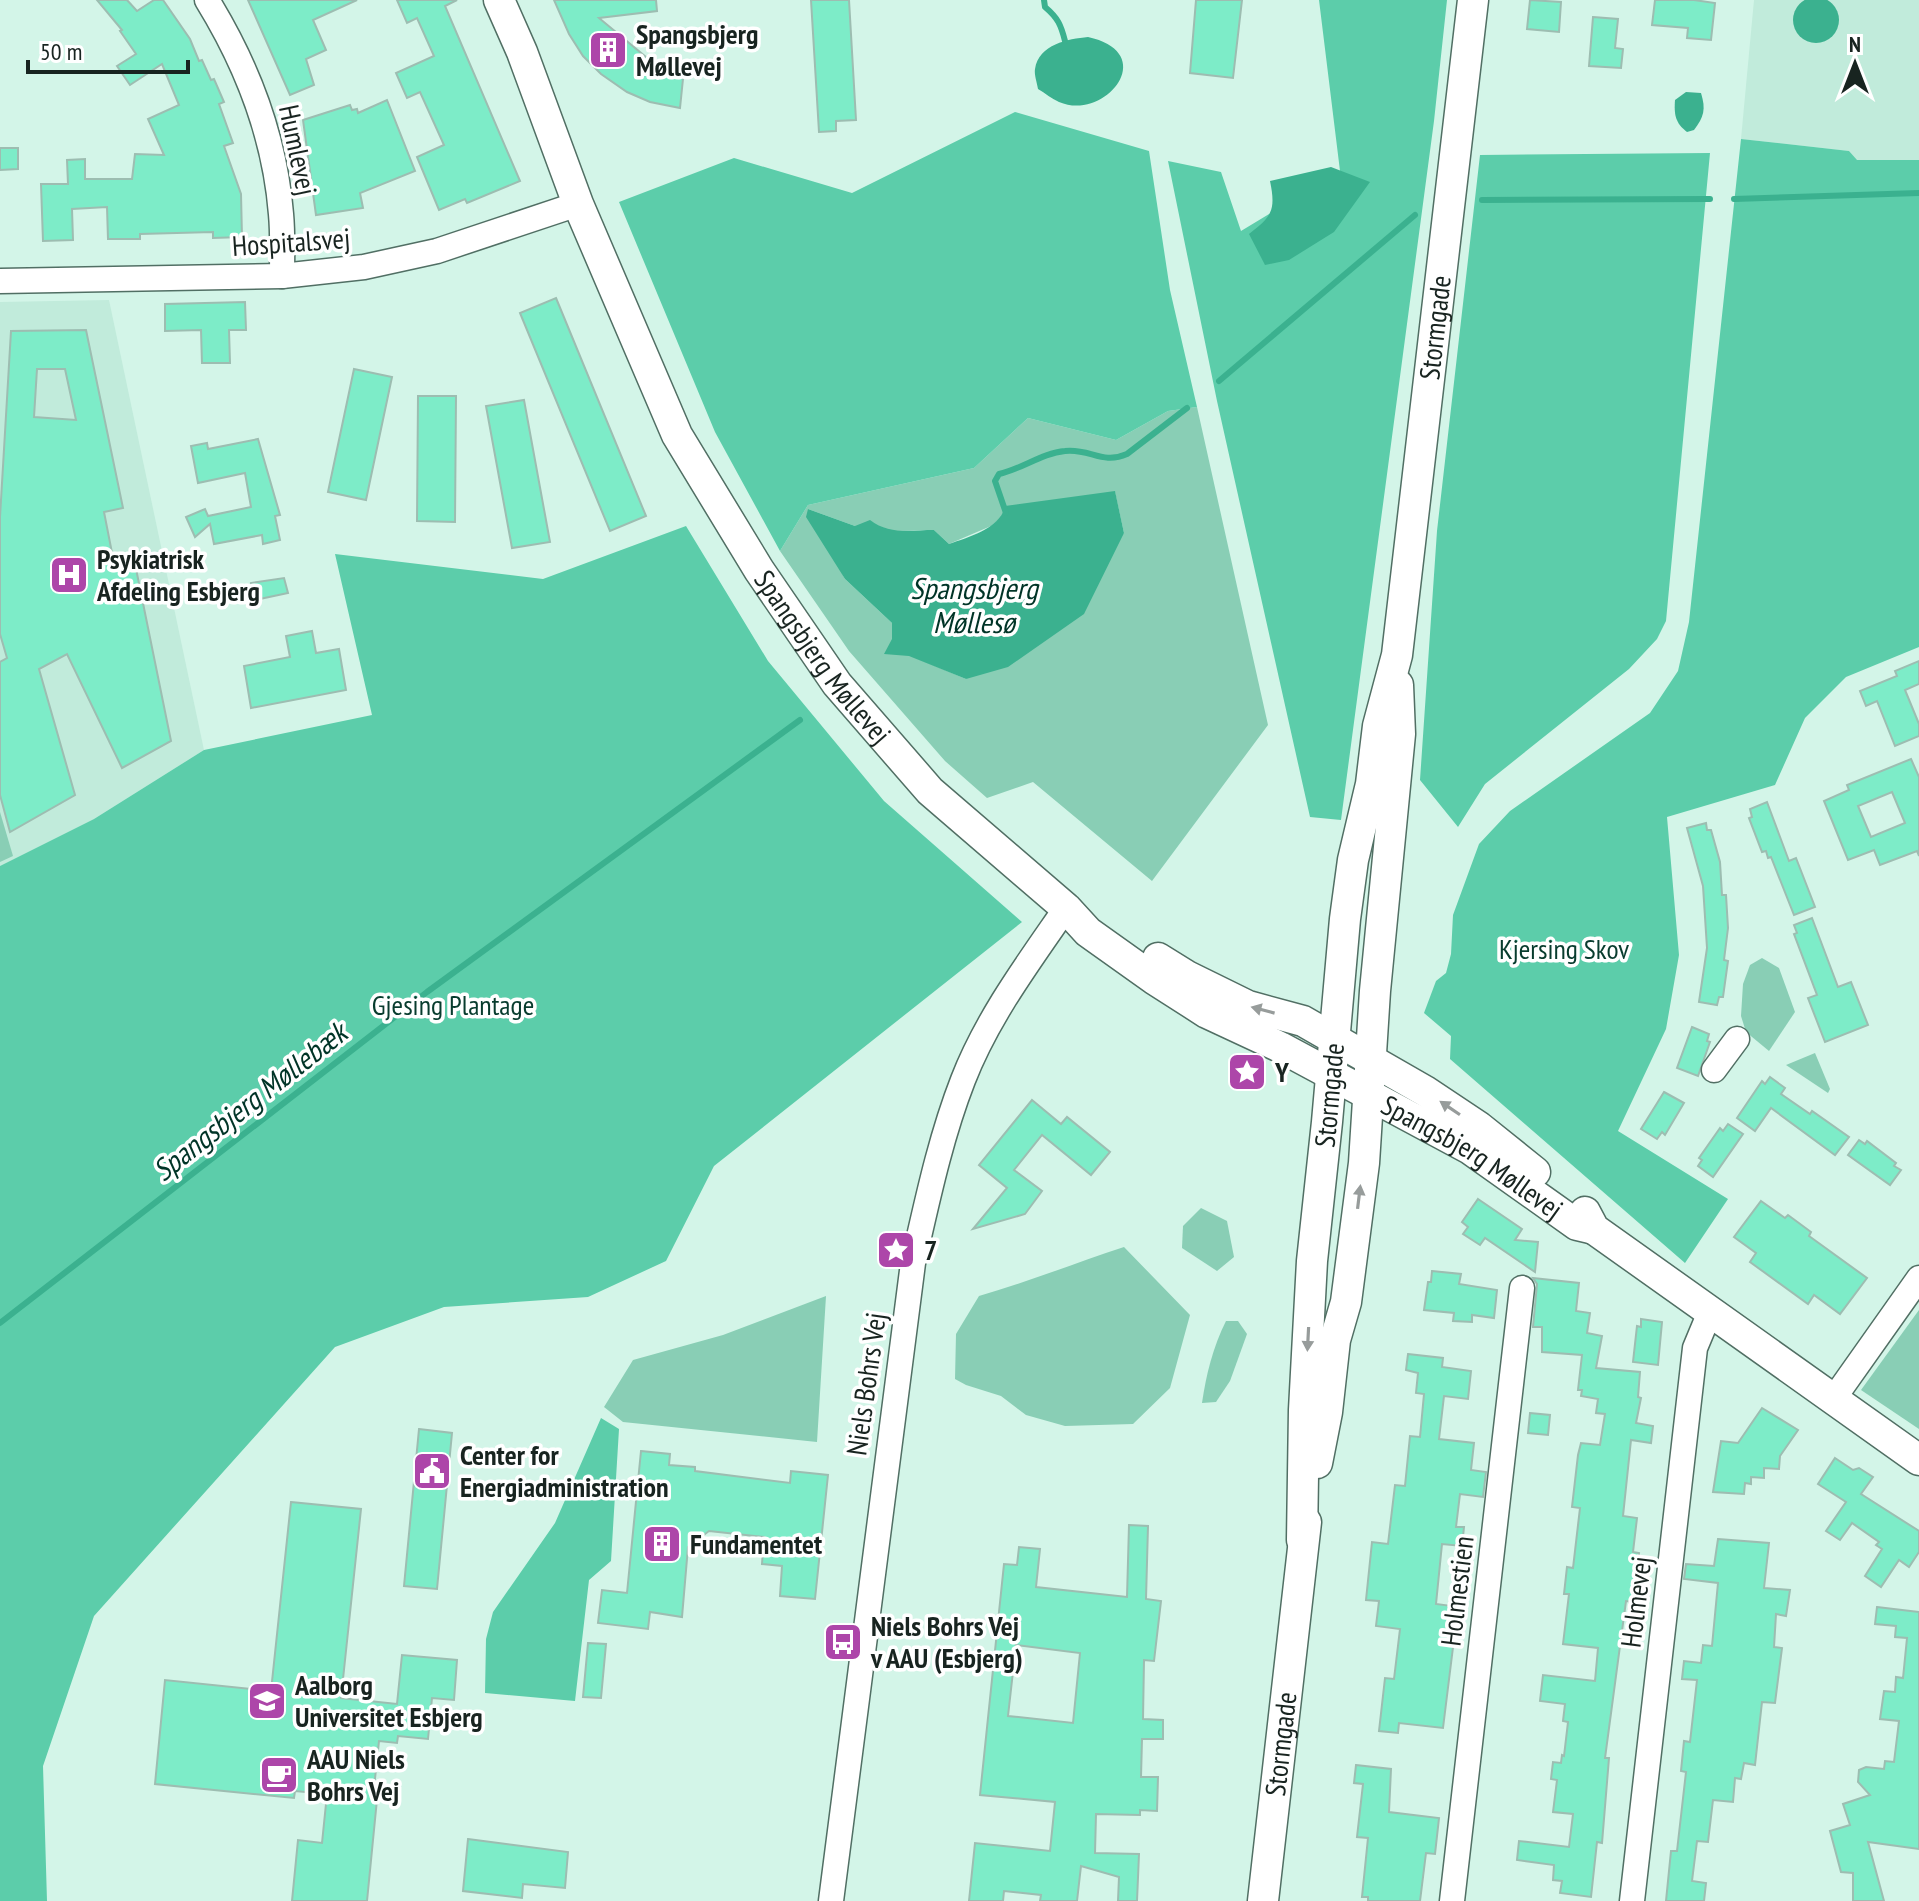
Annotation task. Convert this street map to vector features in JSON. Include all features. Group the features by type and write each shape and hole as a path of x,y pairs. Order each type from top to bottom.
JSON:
{"street":[{"name":"Humlevej","path":"207,0 228,34 254,91 271,152 281,214 282,276"},
{"name":"Spangsbjerg Møllevej","path":"499,0 522,52 578,204 677,435 759,570 837,684 930,791 1066,908 1088,932 1154,979 1207,1013 1470,1149 1577,1225 1594,1229 1919,1460"},
{"name":"Stormgade","path":"1353,1050 1345,919 1353,860 1373,770 1378,726 1397,655 1473,0"},
{"name":"Hospitalsvej","path":"0,281 282,276 364,267 437,251 578,204"},
{"name":"Stormgade","path":"1263,1901 1302,1540 1327,1412 1335,1340 1327,1299 1353,1050 1400,734 1397,655"},
{"name":"Spangsbjerg Møllevej","path":"1066,908 1095,919 1187,976 1248,1006 1303,1021 1425,1091 1479,1127 1584,1211 1594,1229"},
{"name":"Niels Bohrs Vej","path":"831,1901 913,1263 932,1180 963,1080 985,1034 1007,994 1066,908"},
{"path":"1714,1070 1737,1039"},
{"path":"1349,1084 1356,1064 1353,1050"},
{"name":"Stormgade","path":"1302,1540 1304,1410 1312,1261 1349,1084"},
{"path":"1832,1401 1919,1278"},
{"name":"Holmestien","path":"1452,1901 1522,1288"},
{"name":"Holmevej","path":"1632,1901 1695,1348 1710,1312"}],"shaded area":[{"path":"1754,0 1919,0 1919,160 1856,160 1849,151 1741,139"},
{"path":"109,300 204,750 94,819 0,866 0,302"},
{"path":"1197,407 1268,725 1152,881 1033,782 987,798 945,761 849,651 780,551 808,505 974,468 1028,418 1116,440 1168,411","holes":["1115,492 1124,533 966,679 909,655 892,639 892,623 845,579 808,509 855,526 893,531 934,530 949,544 991,526 1003,516"]},
{"path":"0,812 13,856 0,862"},
{"path":"1762,958 1779,968 1795,1012 1769,1051 1746,1032 1741,1016 1743,984 1750,965"},
{"path":"1815,1053 1830,1089 1828,1093 1786,1065"},
{"path":"1201,1208 1227,1221 1234,1257 1217,1271 1182,1248 1183,1226"},
{"path":"1124,1247 1190,1315 1170,1388 1133,1424 1065,1426 1026,1415 1001,1396 955,1379 956,1334 979,1296"},
{"path":"826,1296 817,1442 623,1422 604,1407 633,1360 723,1335"},
{"path":"1919,1310 1919,1429 1861,1390"},
{"path":"1226,1321 1238,1321 1247,1334 1230,1381 1216,1402 1202,1403 1211,1361"}],"green space":[{"path":"1319,0 1447,0 1434,121 1341,820 1310,817 1217,401 1168,161 1221,172 1241,231 1340,171"},
{"path":"1015,112 1149,151 1170,290 1197,407 1168,411 1116,440 1028,418 974,468 808,505 780,551 715,432 619,202 734,158 852,193"},
{"name":"Kjersing Skov","path":"1741,139 1849,151 1857,160 1919,160 1919,647 1846,677 1805,718 1775,785 1667,817 1679,955 1666,1029 1618,1131 1728,1199 1685,1263 1450,1059 1451,1036 1424,1013 1436,981 1446,973 1451,954 1453,915 1479,844 1510,811 1650,713 1678,671 1689,622"},
{"path":"1710,153 1666,621 1657,639 1629,669 1485,784 1458,827 1420,780 1437,531 1480,155"},
{"name":"Gjesing Plantage","path":"686,526 768,661 884,801 1022,922 714,1166 666,1261 588,1297 444,1307 335,1347 94,1616 43,1766 47,1901 0,1901 0,866 94,819 204,750 372,715 335,554 543,579"},
{"path":"601,1418 619,1429 611,1561 589,1580 575,1701 485,1693 486,1639 493,1612 555,1523"}],"water":[{"path":"1816,-3 1833,3 1839,20 1833,37 1816,43 1799,37 1793,20 1799,3"},
{"path":"1088,37 1110,45 1121,57 1123,70 1118,83 1108,94 1093,103 1076,106 1059,102 1038,89 1035,69 1042,54 1063,41"},
{"path":"1686,92 1701,93 1704,108 1694,130 1687,132 1678,122 1675,110 1675,100"},
{"path":"1331,167 1370,182 1334,232 1289,260 1265,265 1249,234 1263,223 1270,212 1270,181"},
{"name":"Spangsbjerg Møllesø","path":"1115,491 1124,533 1084,614 1008,667 966,679 909,656 884,654 892,639 892,623 845,579 806,517 808,509 855,526 870,520 893,530 934,530 949,544 991,526 1005,506"}],"building":[{"path":"97,0 127,0 137,11 154,0 163,0 190,39 199,61 202,60 211,80 214,79 224,102 219,104 233,143 224,146 241,194 242,237 213,238 213,232 140,234 140,239 108,239 107,207 72,209 73,240 43,241 41,184 68,184 67,160 85,159 85,179 132,179 135,154 164,155 148,119 179,105 162,64 130,85 117,66 136,54 122,30"},
{"path":"248,0 357,0 313,20 326,50 306,59 314,85 290,95"},
{"path":"397,0 457,0 445,6 520,181 467,203 465,199 439,210 417,157 444,145 420,92 407,98 396,73 434,56 417,18 407,23"},
{"name":"Spangsbjerg Møllevej","path":"554,0 656,0 657,11 599,18 646,57 684,69 680,108 650,102 627,92 601,74 583,56 569,34"},
{"path":"811,0 849,0 856,120 836,121 836,131 819,132"},
{"path":"1196,0 1242,0 1233,78 1190,73"},
{"path":"1530,0 1561,2 1559,32 1527,29"},
{"path":"1655,0 1715,3 1711,40 1687,38 1688,28 1652,25"},
{"path":"1593,17 1618,19 1615,48 1623,49 1621,68 1589,66"},
{"path":"387,100 415,171 360,193 363,208 316,215 303,120 350,105 358,113"},
{"path":"0,148 18,148 18,169 0,170"},
{"path":"556,298 646,516 610,531 520,313"},
{"path":"245,302 246,330 229,330 230,363 202,363 201,330 165,331 165,304"},
{"name":"Psykiatrisk Afdeling Esbjerg","path":"86,330 123,508 104,512 113,558 133,554 171,741 122,768 67,654 39,669 75,795 10,832 0,795 0,662 7,658 0,634 0,517 11,331","holes":["37,369 65,369 76,420 34,417"]},
{"path":"354,369 392,377 366,500 328,492"},
{"path":"418,396 456,396 455,522 417,521"},
{"path":"524,400 550,542 512,548 486,406"},
{"path":"258,439 280,515 275,516 280,540 263,544 262,535 214,544 210,524 195,537 186,517 205,509 208,516 251,507 245,473 198,483 191,446 207,443 208,449"},
{"path":"284,578 288,593 255,600 251,583"},
{"path":"312,631 316,653 339,649 346,690 251,708 244,666 290,657 286,636"},
{"path":"1919,661 1919,684 1905,690 1919,724 1919,736 1895,746 1877,701 1866,706 1860,691 1897,676 1895,671"},
{"path":"1911,759 1919,777 1919,856 1917,851 1880,865 1874,850 1848,860 1824,801 1849,790 1847,785","holes":["1892,792 1905,823 1871,837 1858,806"]},
{"path":"1767,802 1789,861 1796,858 1815,907 1794,915 1771,857 1768,858 1766,851 1762,852 1749,818 1752,817 1750,809"},
{"path":"1706,823 1720,862 1728,928 1723,997 1719,997 1717,1005 1699,1002 1707,948 1703,886 1687,828"},
{"path":"1812,918 1838,987 1851,982 1868,1025 1825,1042 1808,998 1817,995 1794,934 1797,933 1794,925"},
{"path":"1692,1027 1709,1034 1707,1041 1710,1042 1698,1076 1677,1068"},
{"path":"1770,1077 1785,1088 1781,1094 1849,1137 1835,1155 1771,1108 1755,1131 1737,1118 1762,1081 1765,1084"},
{"path":"1664,1092 1684,1103 1665,1135 1662,1132 1657,1139 1641,1129"},
{"path":"1032,1100 1061,1124 1067,1117 1110,1152 1091,1175 1042,1135 1014,1170 1042,1191 1025,1214 973,1229 1007,1188 979,1165"},
{"path":"1728,1124 1743,1134 1713,1177 1698,1166 1702,1160 1699,1158 1720,1128 1723,1131"},
{"path":"1859,1140 1865,1144 1867,1141 1901,1170 1890,1185 1848,1155"},
{"path":"1478,1199 1522,1229 1515,1240 1538,1242 1535,1272 1485,1238 1480,1245 1463,1234 1468,1227 1462,1222"},
{"path":"1761,1201 1785,1218 1788,1215 1811,1232 1809,1236 1867,1278 1840,1314 1814,1295 1808,1304 1750,1262 1756,1253 1734,1237"},
{"path":"1432,1271 1461,1274 1459,1284 1497,1290 1494,1318 1472,1315 1472,1322 1453,1321 1454,1313 1424,1310"},
{"path":"1533,1278 1579,1283 1576,1311 1590,1313 1587,1333 1602,1336 1596,1368 1640,1372 1638,1397 1641,1398 1636,1423 1653,1426 1651,1443 1631,1440 1623,1516 1637,1518 1633,1552 1639,1553 1634,1602 1626,1601 1605,1758 1609,1758 1602,1843 1597,1842 1591,1897 1560,1893 1562,1881 1553,1880 1554,1865 1517,1860 1519,1841 1569,1847 1573,1814 1553,1812 1557,1780 1551,1779 1553,1762 1561,1763 1564,1756 1568,1722 1563,1721 1565,1704 1540,1701 1543,1675 1595,1681 1598,1648 1563,1644 1569,1594 1564,1594 1567,1567 1573,1568 1580,1508 1572,1507 1578,1455 1581,1443 1600,1445 1605,1414 1596,1413 1598,1399 1581,1396 1582,1390 1578,1390 1582,1355 1542,1352 1542,1327 1533,1327 1537,1284"},
{"path":"1641,1319 1662,1322 1658,1365 1633,1362 1637,1326 1641,1327"},
{"path":"1408,1354 1443,1358 1442,1367 1471,1371 1468,1399 1444,1396 1439,1439 1474,1443 1471,1470 1486,1472 1483,1497 1460,1494 1456,1527 1464,1527 1462,1546 1442,1544 1436,1604 1452,1606 1449,1631 1455,1631 1443,1728 1399,1723 1398,1733 1379,1731 1385,1678 1394,1679 1400,1629 1376,1626 1379,1601 1366,1600 1372,1542 1388,1544 1395,1485 1405,1486 1410,1436 1420,1437 1424,1394 1416,1393 1418,1373 1406,1370"},
{"path":"1762,1408 1798,1430 1780,1456 1779,1469 1764,1468 1764,1478 1751,1477 1751,1484 1745,1483 1744,1494 1713,1492 1721,1441 1738,1443"},
{"path":"1530,1413 1550,1415 1548,1435 1528,1433"},
{"name":"Center for Energiadministration","path":"419,1429 452,1433 437,1589 404,1586"},
{"name":"Fundamentet","path":"641,1451 670,1454 669,1465 695,1467 695,1471 790,1483 791,1471 828,1475 815,1599 780,1596 782,1566 762,1564 764,1537 709,1531 688,1547 682,1617 650,1612 648,1629 598,1623 602,1590 627,1593"},
{"path":"1835,1458 1853,1470 1859,1468 1873,1477 1861,1494 1919,1531 1919,1552 1909,1567 1899,1560 1881,1587 1865,1576 1882,1549 1876,1545 1879,1542 1852,1523 1840,1540 1826,1531 1846,1502 1818,1484"},
{"name":"Aalborg Universitet Esbjerg","path":"291,1502 361,1509 341,1698 397,1704 402,1655 457,1660 454,1700 432,1698 428,1739 398,1736 397,1743 379,1741 374,1788 378,1789 367,1901 292,1901 298,1840 322,1843 327,1794 295,1791 294,1798 155,1784 165,1680 271,1691"},
{"path":"1129,1525 1148,1526 1146,1599 1161,1601 1154,1661 1144,1660 1143,1719 1163,1720 1163,1739 1142,1739 1141,1777 1158,1777 1157,1811 1140,1810 1140,1815 1096,1814 1095,1853 1139,1854 1137,1901 1118,1901 1119,1877 1081,1866 1077,1901 1040,1901 1041,1895 1004,1891 1003,1901 969,1901 975,1843 1050,1851 1055,1802 980,1795 1004,1564 1017,1565 1019,1547 1040,1549 1036,1587 1127,1597","holes":["1016,1645 1080,1653 1073,1723 1008,1716"]},
{"path":"1718,1539 1769,1543 1764,1588 1790,1590 1786,1616 1776,1614 1774,1647 1782,1648 1775,1703 1762,1702 1755,1765 1744,1763 1741,1779 1735,1778 1733,1802 1713,1800 1708,1842 1697,1841 1692,1881 1706,1883 1704,1901 1666,1901 1671,1851 1677,1851 1686,1772 1681,1771 1684,1741 1690,1742 1697,1680 1682,1679 1684,1661 1701,1663 1703,1645 1712,1646 1718,1583 1684,1579 1686,1564 1714,1566"},
{"path":"1877,1607 1919,1612 1919,1849 1868,1842 1884,1901 1853,1901 1853,1873 1841,1872 1830,1831 1850,1825 1843,1804 1870,1795 1858,1782 1859,1770 1866,1767 1884,1769 1885,1761 1894,1762 1899,1721 1880,1719 1884,1691 1895,1692 1896,1677 1903,1678 1907,1638 1895,1637 1896,1626 1875,1624"},
{"path":"588,1643 606,1644 601,1698 583,1697"},
{"path":"1356,1765 1391,1769 1389,1812 1439,1818 1435,1854 1426,1853 1420,1901 1368,1901 1368,1897 1362,1897 1368,1838 1357,1837 1363,1784 1354,1783"},
{"path":"468,1839 568,1852 565,1888 523,1884 522,1898 463,1891"}],"waterway":[{"path":"1044,0 1045,7 1058,22 1065,41"},
{"name":"Spangsbjerg Møllebæk","path":"1734,199 1919,193"},
{"name":"Spangsbjerg Møllebæk","path":"1482,200 1710,199"},
{"name":"Spangsbjerg Møllebæk","path":"1219,381 1415,215"},
{"name":"Spangsbjerg Møllebæk","path":"1006,513 995,481 999,474 1065,451 1110,458 1127,454 1187,408"},
{"name":"Spangsbjerg Møllebæk","path":"0,1323 427,992 800,720"}],"place":[{"name":"Spangsbjerg Møllevej","path":"608,50"},
{"name":"Psykiatrisk Afdeling Esbjerg","path":"69,575"},
{"name":"Y","path":"1247,1072"},
{"name":"7","path":"896,1250"},
{"name":"Center for Energiadministration","path":"432,1471"},
{"name":"Fundamentet","path":"662,1544"},
{"name":"Niels Bohrs Vej v AAU (Esbjerg)","path":"843,1642"},
{"name":"Aalborg Universitet Esbjerg","path":"267,1701"},
{"name":"AAU Niels Bohrs Vej","path":"279,1775"}]}
